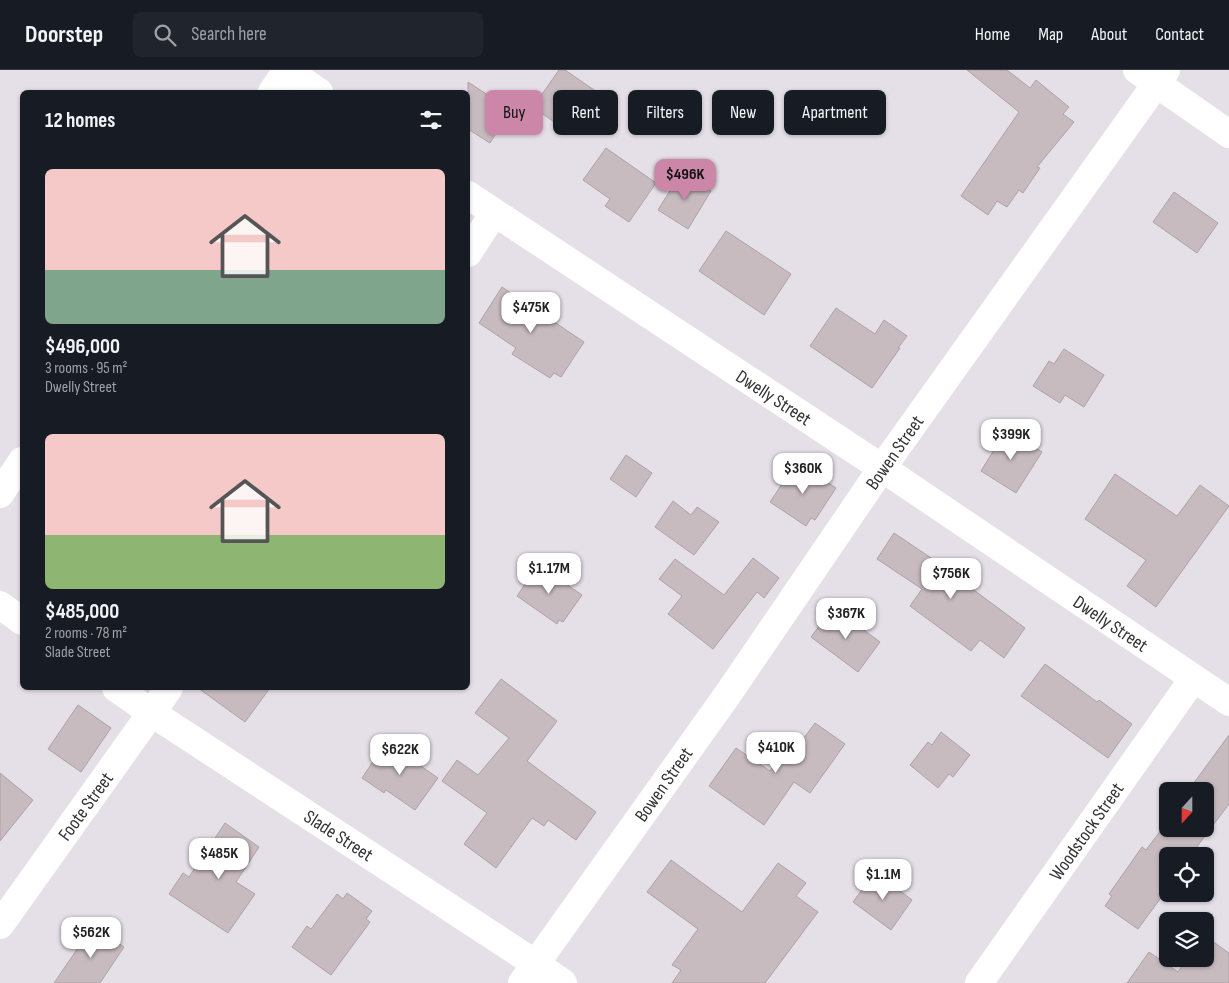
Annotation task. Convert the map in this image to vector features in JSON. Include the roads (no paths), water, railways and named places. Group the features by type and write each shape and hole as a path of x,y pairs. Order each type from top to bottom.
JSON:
{"street":[{"path":"273,90 287,70 316,90"},
{"path":"1154,74 1229,134"},
{"name":"Bowen Street","path":"529,973 728,694 1154,74"},
{"name":"Dwelly Street","path":"470,196 882,468 1229,702"},
{"path":"470,250 494,214"},
{"path":"0,494 20,464"},
{"path":"0,605 20,620"},
{"name":"Woodstock Street","path":"979,983 1193,679"},
{"name":"Slade Street","path":"119,690 529,973 563,983"},
{"name":"Foote Street","path":"0,925 168,690"}]}
